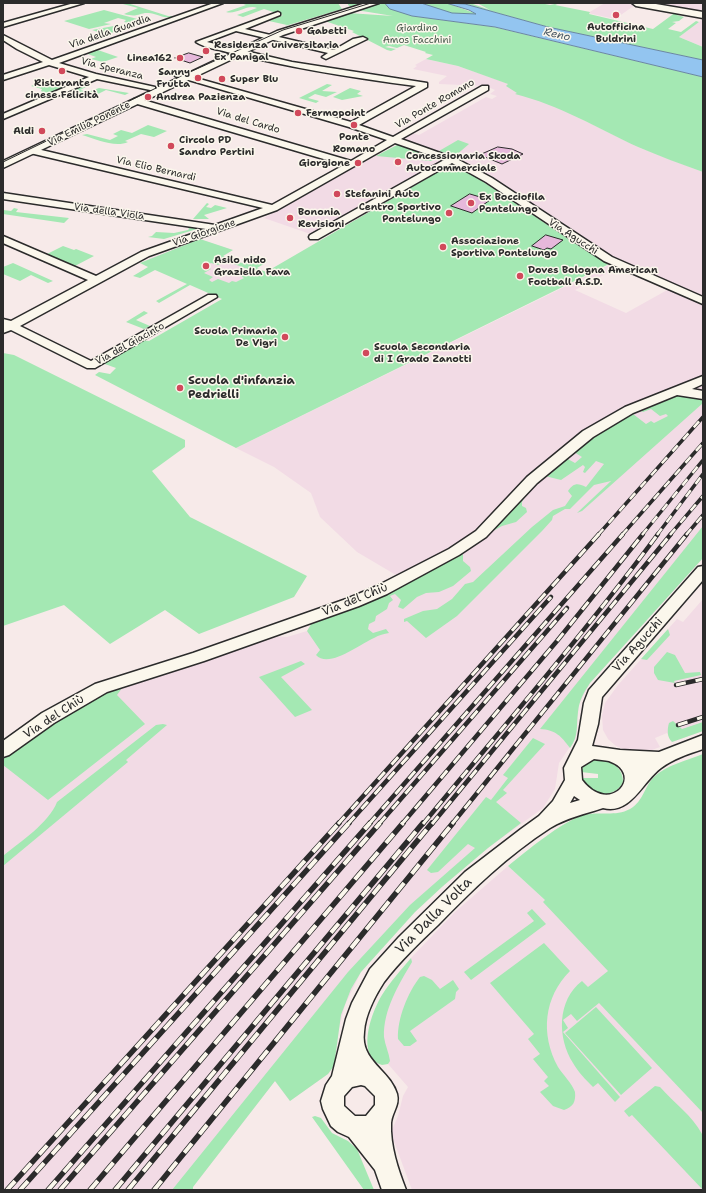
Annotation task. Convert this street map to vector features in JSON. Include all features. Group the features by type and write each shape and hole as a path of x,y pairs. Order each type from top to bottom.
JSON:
{"main road":[{"name":"Via Emilia Ponente","path":"3,160 152,89 182,77 269,37 293,27 367,3"},
{"name":"Via Emilia Ponente","path":"293,27 375,3"},
{"path":"636,3 703,15"},
{"name":"Via Emilia Ponente","path":"3,165 137,101 182,77"}],"street":[{"path":"3,25 81,3"},
{"name":"Via della Guardia","path":"3,78 220,3"},
{"path":"238,29 278,14"},
{"path":"335,52 238,29 232,29 200,41 236,52 310,67 424,85 352,125"},
{"name":"Via Speranza","path":"4,39 50,62 97,76 152,89"},
{"path":"310,67 335,52 363,39"},
{"path":"9,50 19,47"},
{"path":"3,117 97,76"},
{"name":"Via Agucchi","path":"182,77 352,125 451,160 489,180 608,259 703,301"},
{"name":"Via Ponte Romano","path":"396,140 485,88"},
{"name":"Via del Cardo","path":"137,101 352,164"},
{"name":"Via Giorgione","path":"6,326 153,250 274,208 396,140"},
{"name":"Via Elio Bernardi","path":"33,151 274,208"},
{"path":"314,237 451,160"},
{"name":"Via della Viola","path":"3,196 214,228"},
{"path":"3,239 95,279"},
{"name":"Via del Giacinto","path":"6,326 91,366 212,297"},
{"path":"702,395 703,380"},
{"name":"Via del Chiù","path":"3,750 48,718 101,688 122,680 204,655 354,602 382,590 454,552 481,534 526,486 588,434 629,410 703,380"},
{"name":"Via del Chiù","path":"674,393 688,391 702,395"},
{"name":"Via Agucchi","path":"579,758 590,726 590,707 600,688 703,571"},
{"path":"590,726 598,740 614,755 624,761 631,770 634,784"},
{"path":"659,759 594,752 585,754 579,758 572,767 573,781 581,792 588,796 603,801 617,800 628,794 643,772 659,759 703,742"},
{"name":"Via Dalla Volta","path":"383,1162 356,1128 342,1122 334,1109 334,1096 342,1081 352,1033 358,1012 366,994 377,976 402,947 472,878 544,822 559,806 573,781"},
{"name":"Via Dalla Volta","path":"544,822 575,809 603,801"},
{"name":"Via Dalla Volta","path":"352,1033 361,1062 371,1076 381,1084 386,1096 385,1112 380,1120 379,1132 383,1162 394,1190"},
{"path":"342,1081 356,1074 371,1076"},
{"path":"356,1128 365,1128 380,1120"}],"shaded area":[{"path":"605,3 626,3 635,5 615,19 588,13"},
{"path":"647,3 703,3 703,13"},
{"path":"703,19 703,47 679,37"},
{"path":"426,59 458,66 509,84 507,86 559,108 638,147 703,172 703,558 590,683 579,704 576,738 559,763 555,789 543,808 488,848 443,886 415,912 361,972 345,1005 339,1029 334,1066 328,1074 290,1101 275,1081 193,1187 193,1190 3,1190 3,757 105,692 270,636 287,637 307,631 313,621 406,583 396,575 357,552 320,517 311,493 274,467 236,448 609,265 466,171 348,223 322,238 264,218 371,158 407,141 403,138 412,133 419,135 486,97 492,99 497,96 490,94 495,90 486,86 439,84 439,82 447,76 413,69 417,66 415,65","holes":["617,268 669,289 626,313 575,290"]},
{"name":"Asilo nido Graziella Fava","path":"200,239 233,250 223,256 259,269 221,291 148,259"},
{"path":"703,599 703,731 672,742 667,733 655,738 660,747 649,751 628,751 616,746 608,739 603,730 602,716 605,703 618,685 677,619 683,622"},
{"path":"508,866 545,900 703,1062 703,1190 412,1190 392,1136 392,1130 398,1116 403,1096 408,1087 388,1064 379,1064 369,1051 368,1037 373,1015 382,995 411,958 455,912"}],"green space":[{"path":"127,3 168,16 177,16 166,17 149,13 136,15 124,14 138,8 123,4"},
{"path":"241,3 338,3 342,9 285,26 287,25 269,21 283,15 264,9 243,17 237,15 257,8 249,7 230,13 226,12 246,5"},
{"name":"Giardino Amos Facchini","path":"348,3 385,3 388,7 412,16 494,27 703,77 703,172 638,147 547,104 515,94 517,93 506,86 508,84 458,66 426,59 433,55 404,45 397,48 389,46 385,47 396,49 391,51 387,50 352,32 354,31 322,20 348,13 393,16 356,10 348,5"},
{"path":"421,3 447,3 477,14 456,14"},
{"path":"462,3 470,3 490,10 477,3 540,3 550,5 560,3 555,5 590,12 589,14 653,29 676,12 699,16 678,14 677,15 684,17 679,21 672,22 676,23 668,29 681,32 696,21 699,22 679,37 703,47 703,60 548,27"},
{"path":"104,10 141,20 117,28 120,29 107,35 92,30 130,23 124,22 126,20 118,18 104,23 111,24 89,29 64,21"},
{"path":"95,49 118,57 103,62 91,59 96,57 85,53"},
{"path":"39,83 65,88 44,96 46,94 41,91 42,89 31,86"},
{"path":"85,84 90,85 80,90 88,92 99,88 129,93 125,95 106,90 92,97 73,92 75,90 72,89"},
{"path":"327,84 332,85 322,91 337,92 326,97 315,94 308,98 319,101 316,103 299,98"},
{"path":"350,88 361,91 357,94 363,96 342,100 333,97"},
{"path":"148,125 167,131 154,137 141,134 125,141 128,142 123,144 105,142 82,135 87,134 110,140 118,136 113,134 121,130 132,133"},
{"path":"458,140 469,144 455,156 439,151"},
{"path":"397,145 437,158 431,161 376,156"},
{"path":"450,165 470,173 588,252 609,264 236,448 95,375 99,372 110,374 116,368 102,363 141,340 149,341 222,299 190,285 159,303 156,301 187,284 155,270 140,278 133,276 148,267 140,263 200,239 233,250 223,256 242,263 253,256 267,262 257,268 266,272","holes":["226,261 250,270 241,276 244,278 236,282 232,281 229,283 218,279 212,282 209,280 213,277 204,273 211,269 205,266 211,263 218,265"]},
{"path":"207,203 209,204 206,207 211,208 215,205 227,208 204,215 209,219 193,219"},
{"path":"14,208 18,209 16,212 69,218 64,223 3,214 3,210 11,211"},
{"path":"187,226 197,229 164,239 148,237 152,236 156,232 174,233 188,230 189,229"},
{"path":"63,246 94,256 73,267 45,255"},
{"path":"13,263 53,281 48,283 31,275 20,281 3,274 3,267"},
{"path":"144,311 148,313 136,320 150,326 144,329 126,322"},
{"path":"3,353 14,355 185,440 185,447 152,471 190,517 307,576 294,597 199,634 165,610 110,644 64,605 3,626"},
{"path":"680,395 693,395 702,399 703,403 582,511 577,513 611,481 594,485 570,509 565,509 553,516 552,520 542,531 457,616 426,638 407,621 404,622 404,619 423,611 437,609 452,599 465,584 473,582 532,527 553,510 565,506 572,496 568,491 570,488 576,484 586,487 604,464 596,461 585,473 583,472 585,467 583,465 561,480 545,476 566,458 575,463 582,457 574,452 589,440 633,414 646,424 651,421 654,423 668,416 666,414 660,416 651,409 643,412 641,411"},
{"path":"526,495 522,502 522,506 526,508 527,512 516,522 502,526 491,532"},
{"path":"703,526 703,558 590,683 579,704 576,735 570,748 558,734 540,729"},
{"path":"463,554 463,561 470,567 471,571 453,586 439,592 426,593 417,597 403,609 398,607 401,600 395,594 390,596 393,600 389,603 387,609 376,616 375,621 369,624 368,629 373,633 386,629 389,633 378,636 345,654 336,657 322,659 316,655 320,650 307,631 313,621 386,593"},
{"path":"668,629 670,635 647,660 641,659"},
{"path":"667,652 675,655 685,673 700,672 701,675 674,681 675,683 658,680 654,673 654,667"},
{"path":"301,661 305,664 281,677 312,710 295,717 259,677"},
{"path":"121,685 122,688 117,695 145,724 48,800 3,765 3,757 73,709"},
{"path":"673,721 682,729 703,722 703,731 672,742 668,736 668,731 669,723"},
{"path":"156,725 167,725 126,760 128,762 3,866 3,856 41,825 53,810 57,802"},
{"path":"533,738 545,744 503,790 507,793 496,802 521,823 488,848 415,912 361,972 351,989 341,1015 334,1066 328,1074 290,1101 275,1081 193,1187 193,1190 172,1190 348,972 410,905 475,848 468,844 438,872 431,873 427,870 486,797 491,800 508,778 503,775"},
{"path":"703,754 703,1113 599,1003 577,1021 571,1014 563,1020 568,1028 563,1032 620,1097 615,1102 598,1083 593,1087 580,1073 568,1053 564,1042 562,1031 562,1020 564,1009 568,998 582,981 588,987 608,971 543,902 545,900 508,866 545,837 575,818 590,814 619,813 630,809 635,806 648,784 660,772"},
{"path":"595,760 606,761 615,765 621,772 623,782 621,786 609,794 599,794 590,790 581,780 582,778 598,778 598,774 581,772 584,764"},
{"path":"532,909 546,924 471,980 464,972 534,921 527,913"},
{"path":"544,943 570,971 561,981 550,1004 547,1029 552,1054 558,1067 570,1082 575,1092 573,1104 564,1110 553,1106 540,1092 549,1086 544,1081 548,1077 533,1059 540,1054 528,1039 534,1034 490,983"},
{"path":"411,958 412,962 393,998 386,1017 384,1037 390,1061 388,1064 382,1065 374,1060 369,1053 367,1043 370,1022 382,995"},
{"path":"424,976 432,980 440,989 453,980 459,989 456,992 455,999 410,1031 417,1041 410,1046 404,1046 398,1039 401,1015 411,990 420,977"},
{"path":"596,1007 652,1068 621,1095 565,1033"},
{"path":"655,1086 660,1087 688,1115 702,1134 704,1152 703,1190 632,1115 629,1117 624,1111"},
{"path":"315,1116 321,1118 332,1133 348,1141 357,1149 374,1190 364,1190 312,1117"}],"water":[{"name":"Reno","path":"385,3 421,3 452,13 476,14 469,10 446,3 465,4 548,27 703,60 703,77 495,27 412,16 390,9"}],"building":[{"path":"189,53 203,57 190,63 175,58"},
{"path":"498,147 512,149 523,154 502,164 480,155"},
{"name":"Ex Bocciofila Pontelungo","path":"470,194 490,200 472,213 451,206"},
{"path":"546,235 563,240 551,249 547,248 544,250 532,246"}],"tram line":[{"path":"3,162 181,76 283,30 371,3"}],"railway":[{"path":"598,535 703,417"},
{"path":"622,535 703,443"},
{"path":"642,535 703,460"},
{"path":"657,535 703,474"},
{"path":"670,535 703,496"},
{"path":"686,535 703,515"},
{"path":"338,824 599,534"},
{"path":"369,824 623,534"},
{"path":"402,824 557,641 643,534"},
{"path":"423,824 572,644 658,534"},
{"path":"432,824 671,534"},
{"path":"452,824 687,534"},
{"path":"348,824 551,597"},
{"path":"379,824 567,608"},
{"path":"676,685 703,679"},
{"path":"678,725 703,717"},
{"path":"7,1190 339,823"},
{"path":"20,1190 349,823"},
{"path":"48,1190 370,823"},
{"path":"60,1190 380,823"},
{"path":"90,1190 403,823"},
{"path":"115,1190 423,823"},
{"path":"128,1190 432,823"},
{"path":"154,1190 453,823"}],"place":[{"name":"Autofficina Buldrini","path":"616,15"},
{"name":"Gabetti","path":"299,31"},
{"name":"Residenza universitaria Ex Panigal","path":"206,51"},
{"name":"Linea162","path":"180,58"},
{"name":"Ristorante cinese Felicità","path":"62,71"},
{"name":"Sanny Frutta","path":"198,78"},
{"name":"Super Blu","path":"222,79"},
{"name":"Andrea Pazienza","path":"148,97"},
{"name":"Fermopoint","path":"298,113"},
{"name":"Ponte Romano","path":"354,125"},
{"name":"Aldi","path":"42,131"},
{"name":"Circolo PD Sandro Pertini","path":"171,146"},
{"name":"Concessionaria Skoda Autocommerciale","path":"398,162"},
{"name":"Giorgione","path":"358,163"},
{"name":"Stefanini Auto","path":"337,194"},
{"name":"Ex Bocciofila Pontelungo","path":"471,203"},
{"name":"Centro Sportivo Pontelungo","path":"449,213"},
{"name":"Bononia Revisioni","path":"290,218"},
{"name":"Associazione Sportiva Pontelungo","path":"443,247"},
{"name":"Asilo nido Graziella Fava","path":"206,266"},
{"name":"Doves Bologna American Football A.S.D.","path":"520,276"},
{"name":"Scuola Primaria De Vigri","path":"285,337"},
{"name":"Scuola Secondaria di I Grado Zanotti","path":"366,353"},
{"name":"Scuola d'infanzia Pedrielli","path":"180,388"}]}
